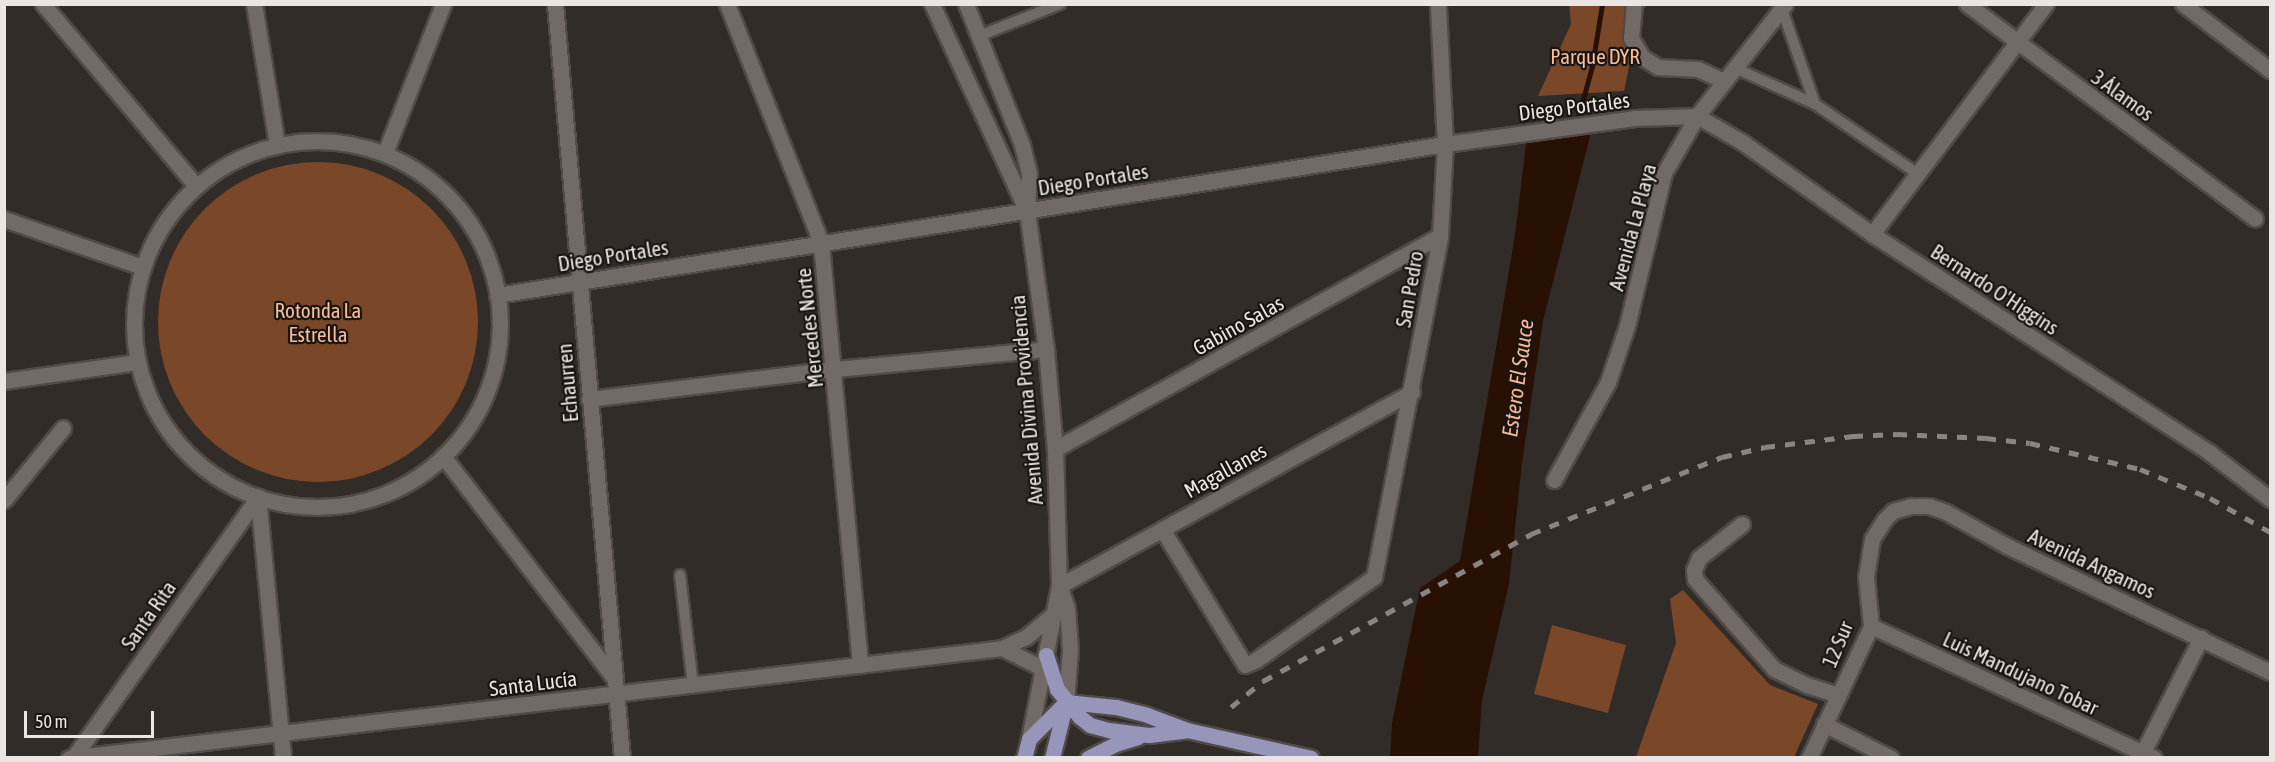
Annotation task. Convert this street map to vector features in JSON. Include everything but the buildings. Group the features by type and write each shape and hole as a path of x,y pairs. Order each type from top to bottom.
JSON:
{"main road":[{"path":"1045,662 1066,702 1090,724 1109,730 1149,735"},
{"path":"1066,702 1116,707 1147,714 1187,730 1311,758"},
{"path":"1029,739 1066,702"},
{"name":"Avenida Divina Providencia","path":"1052,758 1066,702"},
{"path":"1088,758 1115,744 1149,735 1187,730"},
{"name":"Avenida Divina Providencia","path":"1024,758 1029,739"}],"street":[{"path":"43,4 196,186"},
{"path":"254,4 277,145"},
{"path":"385,153 443,4"},
{"name":"Echaurren","path":"555,4 622,758"},
{"name":"Mercedes Norte","path":"727,4 821,243 835,369 860,664"},
{"name":"Avenida Divina Providencia","path":"932,4 1027,211"},
{"name":"Avenida Divina Providencia","path":"966,4 981,35 1022,145 1029,174 1027,211 1046,349 1055,450 1059,586 1029,739"},
{"name":"San Pedro","path":"1162,529 1245,665 1256,660 1374,577 1412,392 1440,236 1445,144 1438,4"},
{"path":"1634,4 1631,38 1642,57 1658,67 1698,69 1724,81"},
{"name":"3 Álamos","path":"1967,4 2255,219"},
{"path":"1872,234 2046,4"},
{"path":"2183,4 2271,70"},
{"name":"Avenida La Playa","path":"1554,480 1608,382 1627,326 1664,173 1697,116 1784,7"},
{"name":"Diego Portales","path":"497,295 1445,144 1634,118 1697,116"},
{"name":"Bernardo O'Higgins","path":"1697,116 1742,142 1872,234 2269,493"},
{"path":"332,141 385,153 433,182 459,209 480,241 497,295 499,334 486,391 468,426 443,456 404,484 359,502 319,507 285,504 258,497 219,478 186,451 161,419 151,401 138,362 135,306 143,267 159,231 196,186 234,161 277,145 332,141"},
{"path":"4,219 143,267"},
{"name":"Gabino Salas","path":"1055,450 1440,236"},
{"path":"589,399 835,369 1046,349"},
{"path":"4,381 138,362"},
{"name":"Magallanes","path":"1059,586 1412,392"},
{"path":"4,500 63,428"},
{"path":"443,456 614,678"},
{"path":"258,497 284,758"},
{"name":"Santa Rita","path":"72,757 258,497"},
{"name":"Avenida Angamos","path":"1893,511 1920,506 1946,512 2007,546 2271,672"},
{"name":"12 Sur","path":"1809,758 1870,626 1866,577 1869,550 1877,528 1893,511"},
{"path":"1742,524 1699,558 1694,570 1695,579 1774,669 1807,685 1838,695"},
{"name":"Avenida Divina Providencia","path":"1059,586 1067,608 1070,650 1066,702"},
{"name":"Santa Lucía","path":"72,757 1002,648 1038,629 1053,614"},
{"name":"Luis Mandujano Tobar","path":"1870,626 2146,756"},
{"path":"2146,756 2201,638"},
{"path":"1002,648 1045,662"},
{"path":"1824,724 1891,758"}],"lane":[{"path":"981,35 1060,4"},
{"path":"1784,7 1815,104"},
{"path":"1735,68 1815,104 1918,174"},
{"path":"680,575 693,685"}],"green space":[{"name":"Parque DYR","path":"1569,5 1647,5 1640,13 1624,91 1538,96 1571,24"},
{"name":"Rotonda La Estrella","path":"302,162 334,162 365,168 394,180 420,198 442,220 460,246 472,275 478,306 478,338 472,369 460,398 442,424 420,446 394,464 365,476 334,482 302,482 271,476 242,464 216,446 194,424 176,398 164,369 158,338 158,306 164,275 176,246 194,220 216,198 242,180 271,168"},
{"path":"1683,590 1770,685 1818,704 1794,757 1636,757 1676,643 1670,599"},
{"path":"1552,625 1626,645 1608,713 1534,694"}],"water":[{"path":"1595,117 1543,321 1522,463 1509,584 1482,700 1478,757 1390,758 1392,723 1420,588 1460,561 1515,235 1528,128"}],"waterway":[{"name":"Estero El Sauce","path":"1576,125 1592,66 1602,4"}],"railway":[{"path":"1231,707 1263,681 1531,534 1722,457 1765,447 1853,436 1897,434 1986,438 2030,443 2140,469 2210,498 2270,532"}]}
